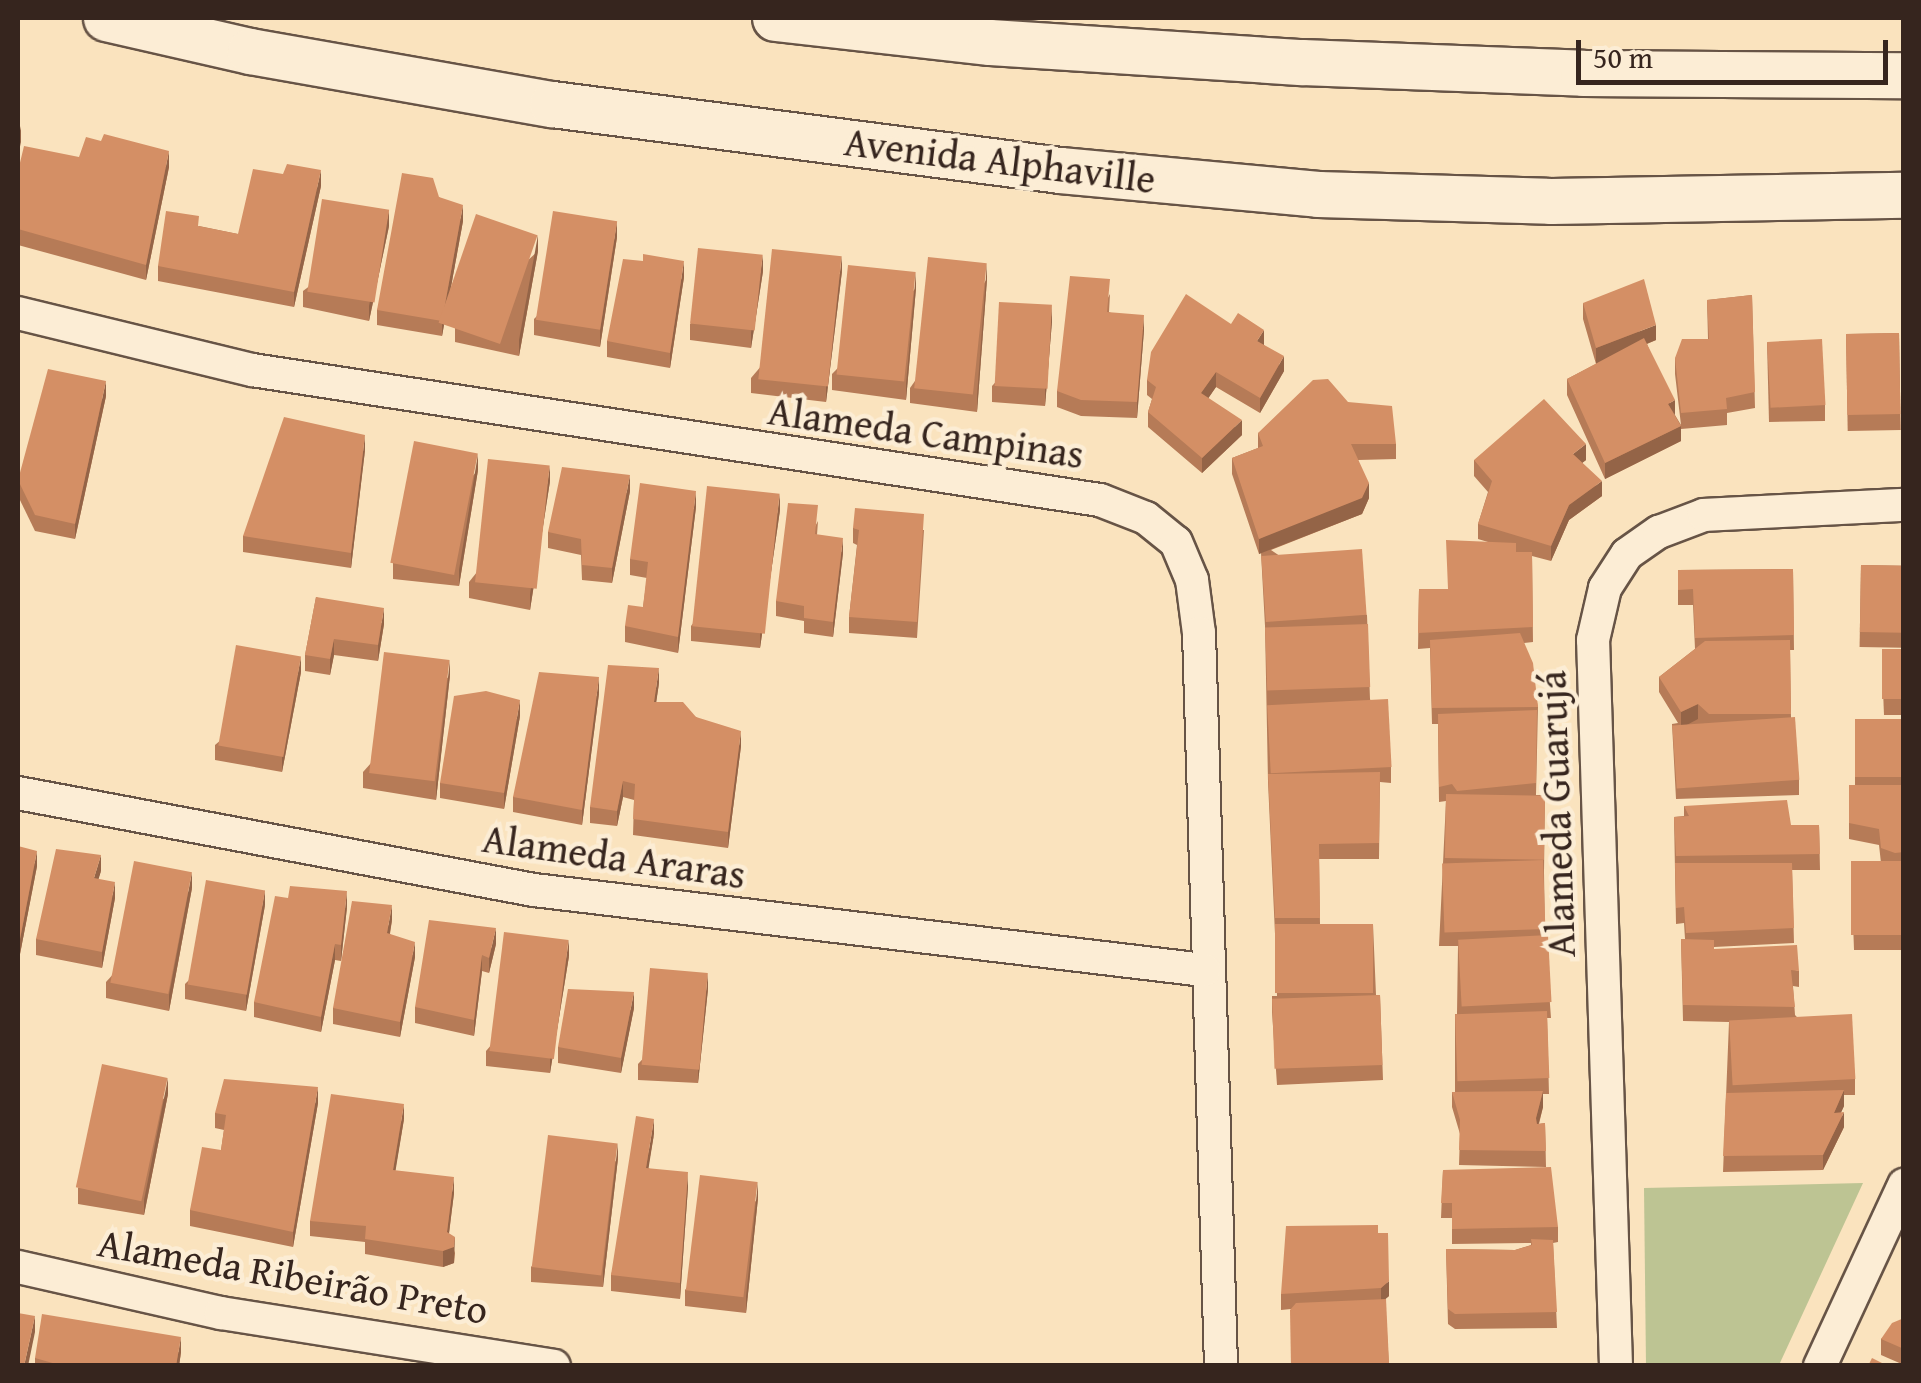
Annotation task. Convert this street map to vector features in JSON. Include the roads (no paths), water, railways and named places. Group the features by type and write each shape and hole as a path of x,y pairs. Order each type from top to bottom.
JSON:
{"main road":[{"name":"Avenida Alphaville","path":"106,18 250,51 552,104 1060,170 1318,194 1552,201 1904,195"},
{"path":"775,18 990,42 1302,62 1583,73 1904,74"}],"street":[{"name":"Alameda Campinas","path":"18,312 252,370 788,456 1010,482 1100,500 1146,518 1176,542 1192,580 1200,633 1204,970 1221,1366"},
{"name":"Alameda Guarujá","path":"1616,1366 1592,640 1605,588 1626,554 1659,532 1704,515 1904,504"},
{"name":"Alameda Araras","path":"18,793 534,890 1204,970"},
{"path":"1820,1366 1904,1184"},
{"name":"Alameda Ribeirão Preto","path":"18,1267 221,1313 554,1366"}]}
